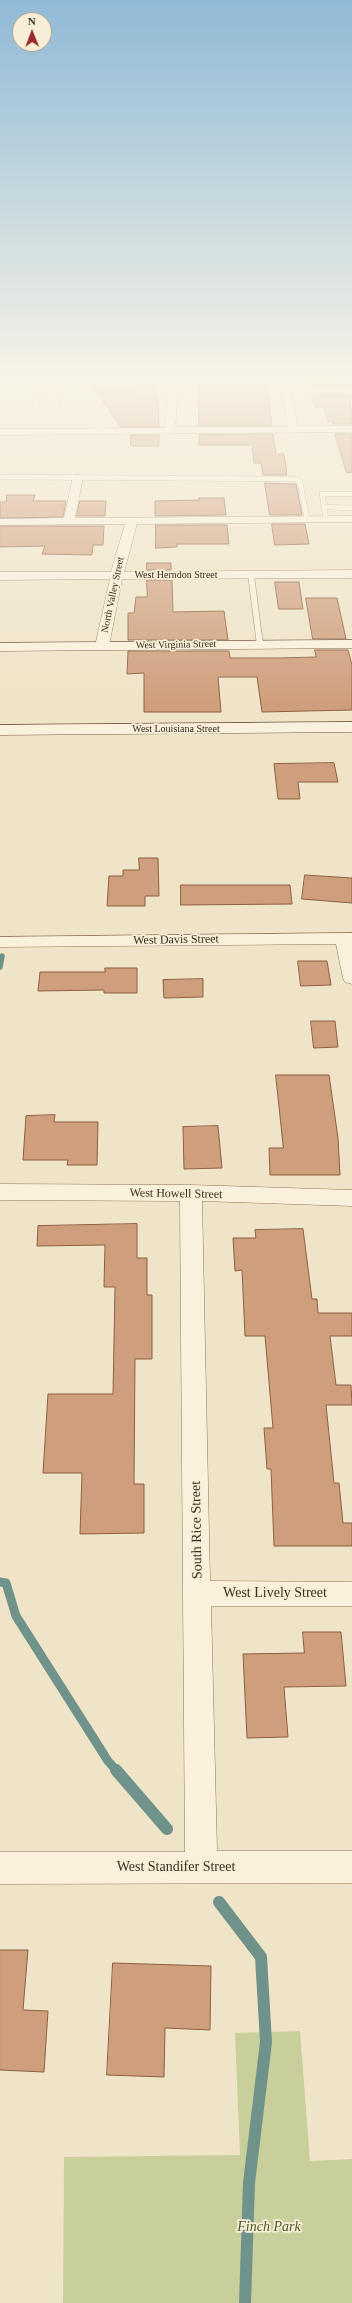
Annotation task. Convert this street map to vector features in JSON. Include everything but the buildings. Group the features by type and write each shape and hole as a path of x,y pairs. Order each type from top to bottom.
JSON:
{"main road":[{"name":"West Virginia Street","path":"0,647 352,644"},
{"name":"West Louisiana Street","path":"0,730 352,727"}],"street":[{"path":"69,521 76,487"},
{"path":"0,522 307,519 325,513 352,519"},
{"name":"North Valley Street","path":"102,646 116,576 132,521"},
{"name":"West Herndon Street","path":"0,576 352,574"},
{"path":"348,938 352,978"},
{"name":"West Davis Street","path":"0,942 348,938"},
{"name":"West Howell Street","path":"0,1192 191,1193 352,1198"},
{"name":"South Rice Street","path":"191,1193 201,1867"},
{"name":"West Lively Street","path":"198,1593 352,1594"},
{"name":"West Standifer Street","path":"0,1868 352,1867"}],"lane":[{"path":"301,487 307,519"},
{"path":"352,494 322,494 325,513 352,508"},
{"path":"251,575 260,645"}],"green space":[{"name":"Finch Park","path":"300,2031 310,2161 352,2159 352,2303 63,2303 64,2157 240,2155 235,2033"}],"waterway":[{"path":"0,967 2,956"},
{"path":"0,1582 6,1583 16,1616 108,1761 117,1771"},
{"path":"116,1770 167,1829"},
{"path":"219,1902 261,1957 266,2042 249,2183 245,2303"}]}
